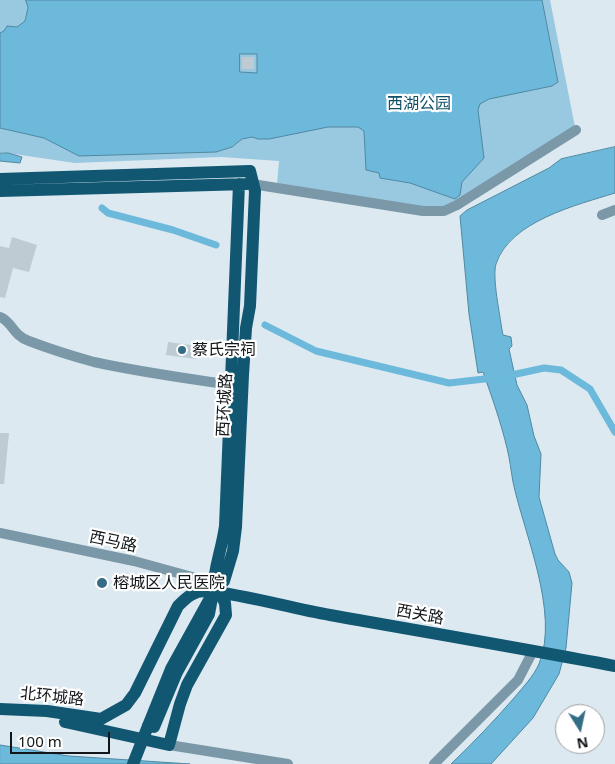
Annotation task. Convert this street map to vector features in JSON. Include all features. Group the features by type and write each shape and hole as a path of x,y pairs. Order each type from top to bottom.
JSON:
{"main road":[{"path":"0,178 247,180"},
{"path":"0,191 247,180"},
{"name":"西环城路","path":"217,593 213,578 225,526 231,385 247,180"},
{"name":"西环城路","path":"151,727 171,669 224,581 233,551 236,527 243,375 250,296 255,191 247,180"},
{"name":"西关路","path":"101,719 126,705 135,693 178,606 188,596 197,592 207,591 236,594 307,611 615,666"},
{"path":"169,745 187,685 226,615 225,602 217,593"},
{"name":"北环城路","path":"0,709 47,711 101,719"},
{"name":"北环城路","path":"0,718 29,718 62,722 169,745"},
{"path":"133,764 151,727"},
{"path":"141,764 151,727"}],"street":[{"path":"247,180 423,211 444,210 457,205 576,130"},
{"path":"602,215 615,210"},
{"path":"0,317 7,321 15,332 26,340 74,356 109,365 231,385"},
{"name":"西马路","path":"0,533 134,561 196,578 217,593"},
{"path":"434,764 518,680 536,652"},
{"path":"169,745 288,764"}],"green space":[{"name":"西湖公园","path":"0,0 550,0 575,127 449,208 426,209 277,185 279,161 221,157 75,163 0,152"}],"shaded area":[{"name":"西湖公园","path":"26,0 542,0 558,82 552,86 489,99 480,104 478,110 484,158 462,182 460,195 455,199 410,183 380,178 379,173 366,170 364,131 358,127 328,127 269,139 252,137 242,139 232,147 216,152 79,156 44,138 0,128 0,33 7,26 17,27 25,21 28,8","holes":["240,54 257,54 257,73 240,72"]},
{"path":"615,147 615,193 564,209 530,226 515,236 504,249 496,264 496,287 503,335 511,337 512,346 509,349 517,385 527,405 534,436 541,454 539,497 555,554 569,572 572,583 566,648 559,674 533,718 491,764 451,764 499,715 534,673 539,664 544,644 545,621 538,573 518,503 505,439 483,372 478,373 469,314 460,216 467,210 549,168 561,159"},
{"path":"0,153 22,157 20,163 0,161"},
{"path":"0,745 69,756 190,764 0,764"}],"building":[{"path":"242,57 254,57 254,69 242,69"},
{"path":"12,237 37,245 29,272 13,268 5,298 0,297 0,246 9,248"},
{"name":"蔡氏宗祠","path":"168,342 198,346 196,359 166,355"},
{"path":"0,433 9,433 4,484 0,484"}],"waterway":[{"path":"102,208 108,213 173,230 216,245"},
{"path":"265,325 316,351 449,383 493,378"},
{"path":"507,376 544,368 561,370 590,389 615,432"}],"place":[{"name":"蔡氏宗祠","path":"182,350"},
{"name":"榕城区人民医院","path":"102,583"}]}
